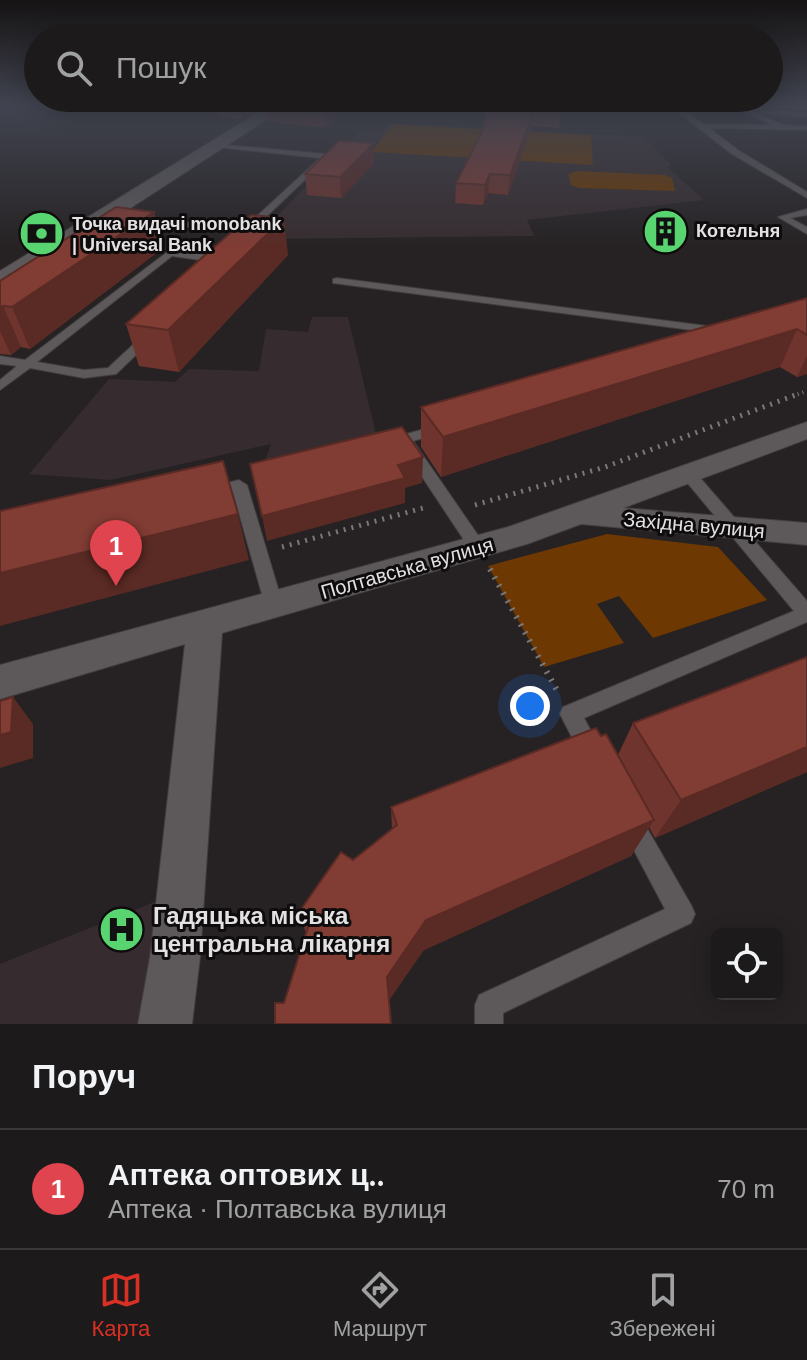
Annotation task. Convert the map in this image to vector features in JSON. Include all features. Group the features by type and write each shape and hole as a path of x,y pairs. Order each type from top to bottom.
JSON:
{"street":[{"path":"0,282 113,217 203,154"},
{"name":"Полтавська вулиця","path":"0,682 478,548 582,515 807,430"},
{"name":"Західна вулиця","path":"582,515 807,534"},
{"path":"165,1024 175,957 205,625"}],"lane":[{"path":"131,219 246,231 326,156 304,154"},
{"path":"738,154 807,196"},
{"path":"807,212 782,217 807,231"},
{"path":"0,360 27,364 84,374 112,371 229,261 170,253 27,364 0,386"},
{"path":"337,281 728,331"},
{"path":"714,343 743,334"},
{"path":"448,426 404,439 478,548"},
{"path":"600,767 570,714 807,614 739,530 690,476"},
{"path":"194,496 239,485 274,605"},
{"path":"489,1024 489,1005 682,914 622,807"}],"path":[{"path":"260,553 605,467 807,391"},
{"path":"478,548 570,714"}],"shaded area":[{"path":"338,154 660,154 670,164 668,168 704,200 527,220 534,236 254,239"},
{"path":"402,154 592,154 593,165"},
{"path":"577,171 665,175 672,178 675,191 579,188 571,185 568,174"},
{"path":"312,317 348,317 380,451 257,485 271,444 110,480 29,474 109,379 175,382 189,369 259,371 266,329 308,332"},
{"path":"607,534 718,547 767,600 653,638 619,596 597,604 624,643 544,667 488,566"},
{"name":"Гадяцька міська центральна лікарня","path":"167,897 143,1024 0,1024 0,964"}],"building":[{"path":"326,154 363,154 340,177 305,174"},
{"path":"471,154 518,154 510,175 490,174 485,185 456,183"},
{"path":"116,207 154,212 12,307 0,308 0,281"},
{"path":"251,215 284,218 168,330 126,324"},
{"path":"807,298 807,335 797,329 443,437 421,407"},
{"path":"402,427 423,457 398,465 405,478 262,516 250,464"},
{"path":"223,461 238,514 0,573 0,511"},
{"path":"807,657 807,747 681,800 633,723"},
{"path":"13,697 11,732 0,735 0,701"},
{"path":"596,728 601,736 606,734 654,820 426,920 387,977 391,1024 275,1024 275,1003 284,1003 310,921 299,912 341,852 353,860 397,825 391,807"}],"place":[{"name":"Котельня","path":"665,231"},
{"name":"Точка видачі monobank | Universal Bank","path":"41,234"},
{"name":"Аптека оптових ц‥","path":"116,586"},
{"name":"Гадяцька міська центральна лікарня","path":"122,930"}]}
